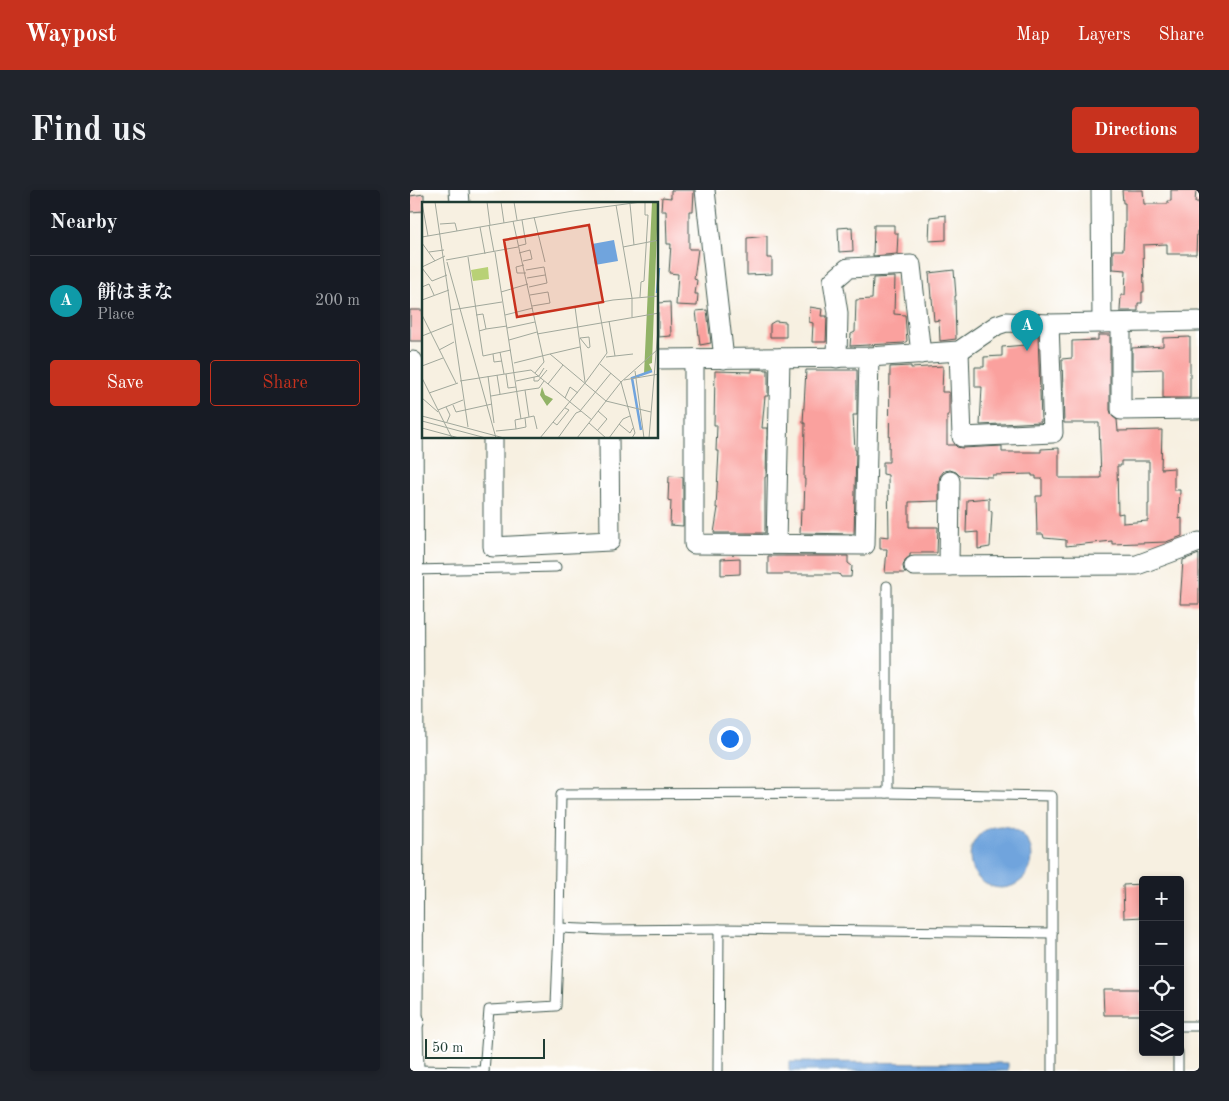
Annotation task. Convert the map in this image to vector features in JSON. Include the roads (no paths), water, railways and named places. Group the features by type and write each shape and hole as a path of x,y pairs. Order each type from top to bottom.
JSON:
{"street":[{"path":"705,190 724,359"},
{"path":"1101,190 1102,323"},
{"path":"837,358 838,313 834,282 848,268 911,266 921,354"},
{"path":"659,359 869,358 959,351 997,325 1006,322 1049,324 1199,321"},
{"path":"1121,323 1121,410 1199,409"},
{"path":"959,351 962,437 1052,433 1049,324"},
{"path":"776,544 780,358"},
{"path":"694,359 694,544 865,545 869,358"},
{"path":"414,1070 411,1021 412,568 416,361"},
{"path":"493,439 493,547 610,541 609,439"},
{"path":"950,481 950,566"},
{"path":"914,566 1136,565 1199,542"}],"lane":[{"path":"412,568 556,567"},
{"path":"887,586 887,793"},
{"path":"414,1070 484,1071 489,1010 556,1006 561,794 887,793 1052,796 1052,1071"},
{"path":"559,928 604,930 719,928 1052,933"},
{"path":"718,1071 719,928"},
{"path":"1184,1026 1199,1026"},
{"path":"1178,1056 1178,1071"}],"water":[{"path":"1001,826 1013,829 1023,835 1029,845 1032,857 1029,869 1023,879 1013,885 1001,888 989,885 979,879 973,869 970,857 973,845 979,835 989,829"},
{"path":"789,1062 1008,1063 1008,1071 789,1071"}],"place":[{"name":"餅はまな","path":"1027,351"}]}
